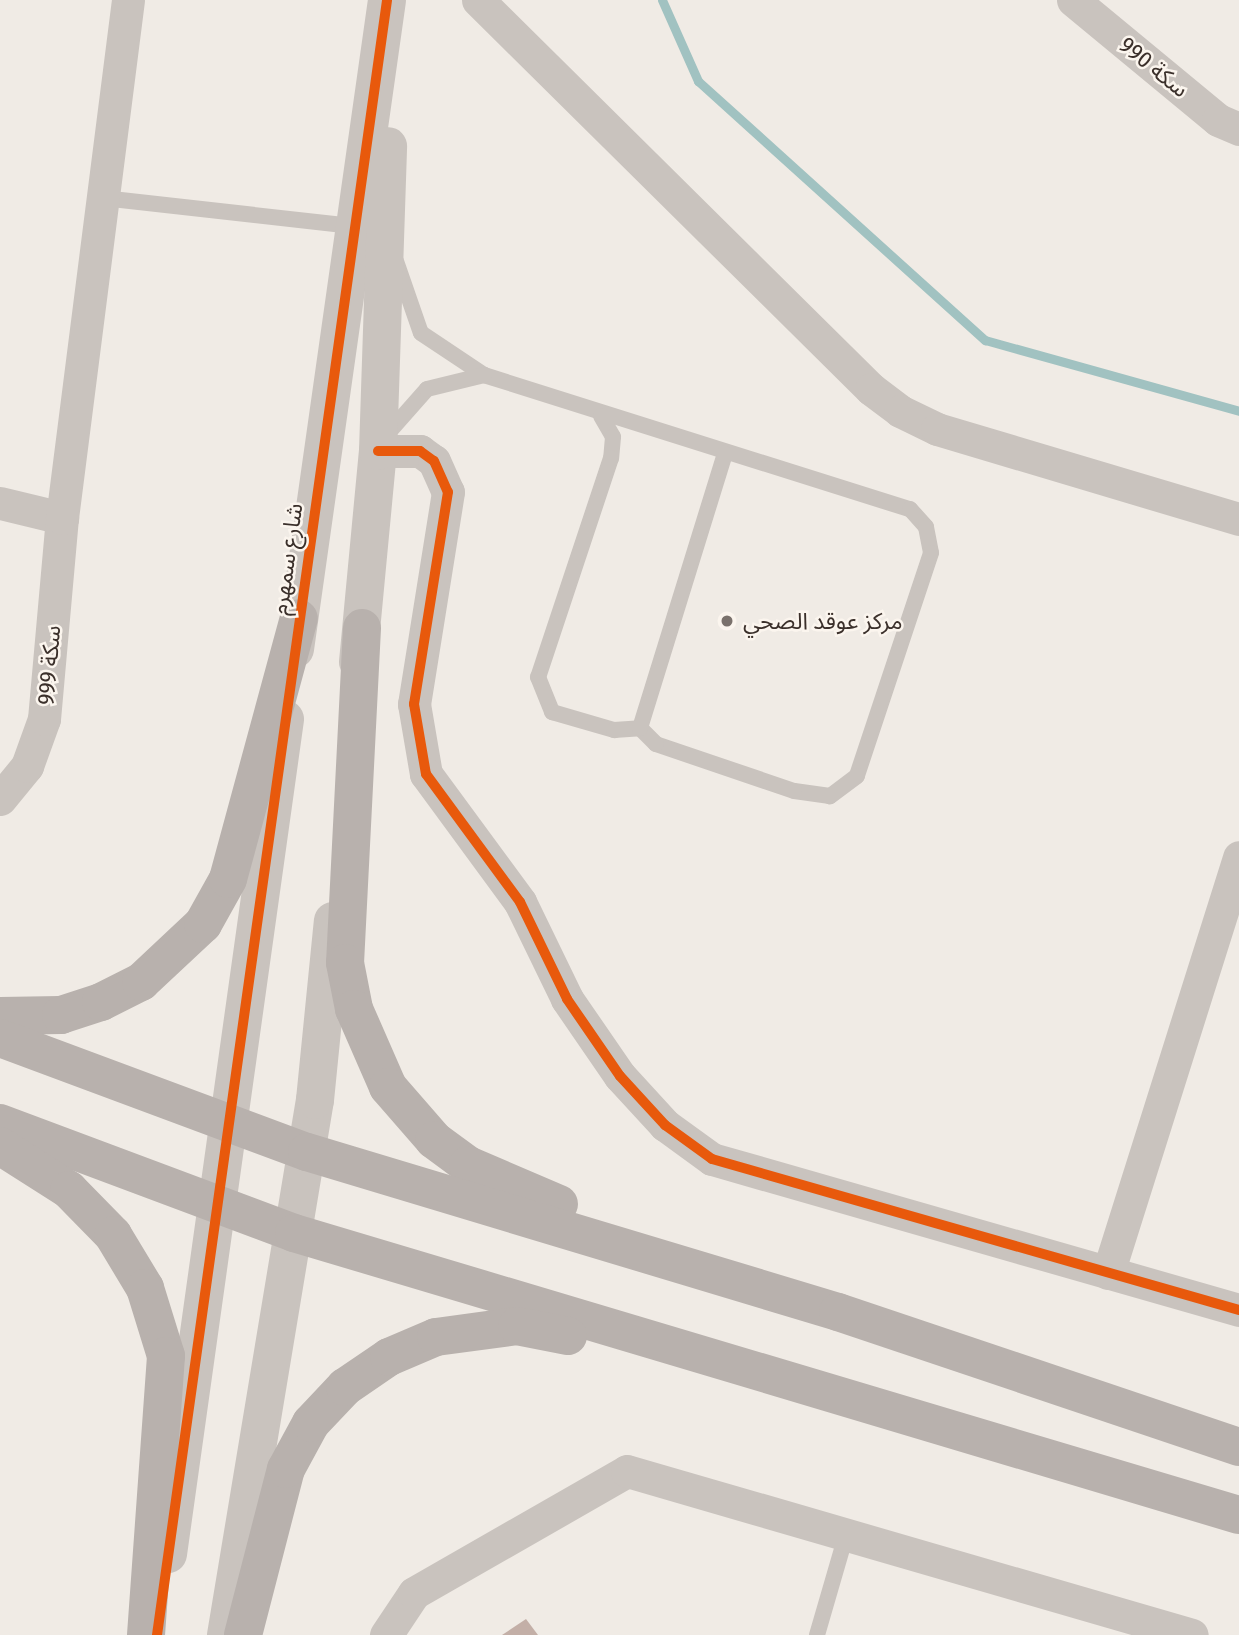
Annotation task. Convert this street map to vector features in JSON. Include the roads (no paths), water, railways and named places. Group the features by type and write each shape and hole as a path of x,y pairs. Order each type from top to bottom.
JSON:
{"main road":[{"path":"0,1016 61,1015 101,1002 141,982 203,925 228,879 299,618"},
{"path":"362,628 345,963 355,1009 388,1087 434,1140 468,1165 838,1312"},
{"path":"0,1038 307,1152 838,1312 1239,1447"},
{"path":"0,1123 215,1207 294,1233 816,1384 1239,1515"},
{"path":"0,1146 69,1191 113,1235 145,1288 166,1356 146,1635"},
{"path":"243,1635 286,1469 312,1423 345,1387 389,1357 436,1337 517,1326 816,1384"}],"street":[{"name":"سكة 999","path":"0,799 27,766 44,719 62,518 128,0"},
{"name":"شارع سمهرم","path":"226,1635 307,1152 362,628 378,451 370,228 387,0"},
{"name":"شارع سمهرم","path":"157,1635 299,618 370,228 393,0"},
{"path":"478,0 871,389 900,411 937,429 1239,519"},
{"name":"سكة 990","path":"1073,0 1219,120 1239,129"},
{"path":"378,451 420,452 435,461 448,492 414,704 426,774 520,902 567,999 620,1076 664,1125 712,1159 1239,1310"},
{"path":"0,503 62,518"},
{"path":"1108,1273 1239,857"},
{"path":"386,1635 414,1593 627,1471 1192,1635"}],"lane":[{"path":"103,198 370,228 421,333 484,375 601,416 910,509 926,527 931,553 857,776 831,796 794,791 656,744 640,728 614,730 552,712 540,692 538,677 611,458 613,437 601,416"},
{"path":"378,451 398,416 426,389 484,375"},
{"path":"640,728 725,454"},
{"path":"817,1635 846,1535"}],"waterway":[{"path":"662,0 698,81 985,340 1239,411"}],"place":[{"name":"مركز عوقد الصحي","path":"727,621"}]}
